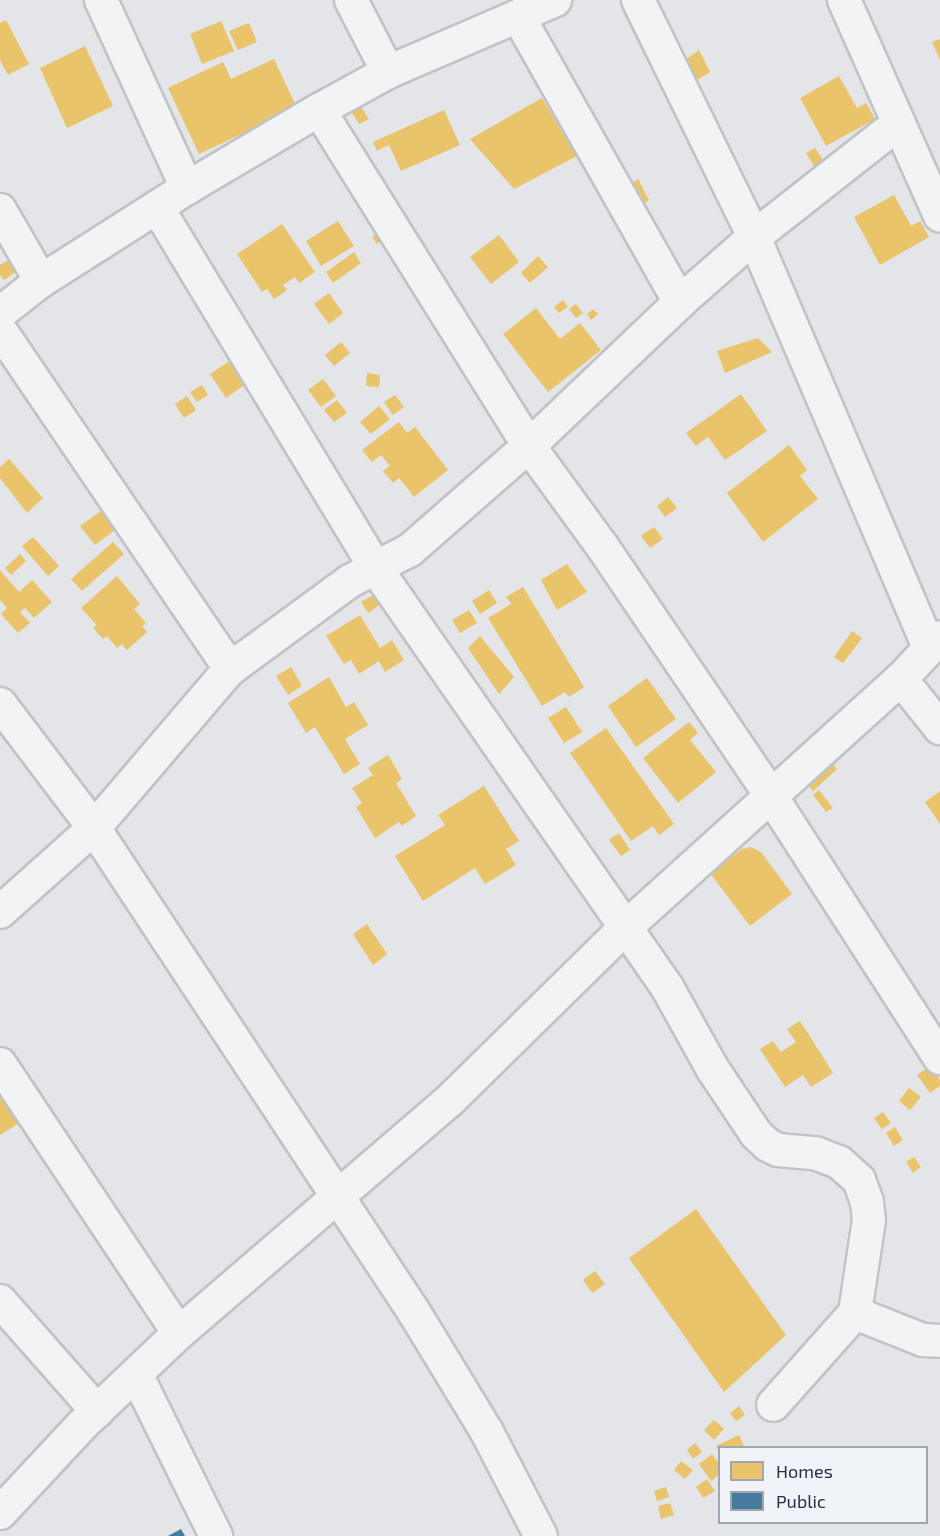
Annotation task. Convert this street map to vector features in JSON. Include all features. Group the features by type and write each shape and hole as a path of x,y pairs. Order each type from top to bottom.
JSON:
{"street":[{"path":"101,0 187,188"},
{"path":"351,0 388,72"},
{"path":"0,313 41,281 157,207 319,110 498,13 555,0"},
{"path":"0,1512 97,1411 179,1333 450,1100 624,928 901,679 934,642 754,237 638,0"},
{"path":"844,0 940,216"},
{"path":"498,13 680,302"},
{"path":"319,110 529,446 602,546 771,796 940,1058"},
{"path":"0,912 94,828 230,669 350,581 410,550 529,446 680,302 754,237 899,123"},
{"path":"157,207 375,567 667,987 712,1068 756,1134 768,1145 778,1150 815,1154 839,1162 859,1180 867,1202 869,1220 855,1312 774,1405"},
{"path":"0,210 41,281"},
{"path":"0,330 230,669"},
{"path":"901,679 940,728"},
{"path":"0,704 94,828 414,1312 475,1412 541,1536"},
{"path":"0,1064 179,1333"},
{"path":"0,1301 97,1411"},
{"path":"855,1312 923,1340 940,1341"},
{"path":"136,1374 216,1536"}],"building: Homes":[{"path":"6,20 29,64 8,75 0,60 0,23"},
{"path":"221,21 234,51 202,64 190,34"},
{"path":"249,23 257,42 238,50 229,31"},
{"path":"940,39 940,60 932,42"},
{"path":"85,46 113,106 67,128 40,68"},
{"path":"699,50 710,72 691,84 681,63"},
{"path":"274,59 297,108 199,154 168,88 223,62 231,79"},
{"path":"839,76 857,108 866,103 875,119 826,146 800,98"},
{"path":"542,98 577,156 514,189 470,139"},
{"path":"360,105 369,119 359,124 351,111"},
{"path":"444,110 460,145 401,171 389,145 377,151 373,142"},
{"path":"815,148 823,160 814,166 806,153"},
{"path":"638,179 649,200 631,212 621,192"},
{"path":"894,195 911,226 920,221 929,237 880,265 854,217"},
{"path":"338,221 354,246 321,266 306,241"},
{"path":"282,224 315,272 299,283 295,277 283,285 287,290 274,299 267,289 262,292 237,254"},
{"path":"378,232 383,240 377,244 372,237"},
{"path":"499,235 519,262 491,284 470,257"},
{"path":"354,252 361,263 333,283 326,272"},
{"path":"538,256 548,267 530,283 521,273"},
{"path":"10,259 17,271 4,280 0,275 0,265"},
{"path":"329,293 343,313 329,324 314,304"},
{"path":"563,300 568,307 559,313 554,307"},
{"path":"576,304 583,313 576,318 569,309"},
{"path":"536,308 560,339 580,323 601,350 548,392 503,334"},
{"path":"593,309 598,314 591,320 587,314"},
{"path":"758,338 772,352 725,373 717,351"},
{"path":"341,342 350,353 334,366 325,355"},
{"path":"234,358 250,381 226,398 210,374"},
{"path":"367,373 380,375 379,387 366,386"},
{"path":"323,379 336,396 321,407 308,390"},
{"path":"202,385 208,395 197,402 190,392"},
{"path":"741,394 767,431 725,460 708,437 696,446 686,433"},
{"path":"395,395 404,407 393,415 384,402"},
{"path":"187,396 196,410 184,418 175,404"},
{"path":"337,400 347,413 334,422 324,410"},
{"path":"379,406 390,419 371,434 360,422"},
{"path":"399,422 407,433 415,427 448,470 414,497 399,478 393,483 383,471 390,466 381,455 372,462 362,450"},
{"path":"789,445 807,470 800,476 818,499 763,542 727,493"},
{"path":"9,459 43,498 27,513 0,478 0,467"},
{"path":"668,497 677,508 665,517 657,506"},
{"path":"101,511 115,530 95,545 80,526"},
{"path":"654,527 663,539 650,548 641,536"},
{"path":"33,537 59,566 48,576 22,546"},
{"path":"113,542 124,554 82,591 71,579"},
{"path":"20,554 26,561 11,575 5,568"},
{"path":"567,564 587,592 557,610 541,580"},
{"path":"0,570 19,592 32,580 52,602 34,618 25,608 20,612 30,623 18,633 1,614 7,608 0,600"},
{"path":"117,576 140,604 134,609 146,623 142,626 147,632 127,650 122,644 117,648 107,636 103,639 93,628 97,625 81,608"},
{"path":"523,587 584,687 569,697 565,692 542,706 488,618 511,604 506,597"},
{"path":"489,590 497,603 480,614 472,601"},
{"path":"375,594 381,604 368,613 361,602"},
{"path":"469,610 477,623 460,633 452,620"},
{"path":"360,615 380,648 392,640 404,660 385,672 379,661 359,674 351,660 344,664 326,636"},
{"path":"852,631 862,638 843,663 834,657"},
{"path":"480,636 514,677 499,694 468,648"},
{"path":"291,667 302,686 288,695 276,676"},
{"path":"329,677 346,707 354,702 368,725 345,739 360,764 344,774 315,727 306,733 288,703"},
{"path":"647,678 676,719 636,747 608,706"},
{"path":"566,707 582,732 564,743 548,718"},
{"path":"689,722 698,733 690,740 716,772 678,803 643,758"},
{"path":"606,728 674,824 659,835 653,826 631,841 570,753"},
{"path":"388,755 402,779 396,783 416,816 402,826 399,822 375,838 356,807 362,803 352,788 373,775 368,768"},
{"path":"832,763 837,769 813,791 808,785"},
{"path":"484,786 519,841 506,849 516,865 485,884 475,868 423,901 395,856 445,825 438,815"},
{"path":"819,790 833,808 826,812 813,795"},
{"path":"940,791 940,824 925,802"},
{"path":"619,833 630,850 621,856 609,840"},
{"path":"751,847 761,852 792,894 750,926 710,873 742,849"},
{"path":"367,924 387,954 373,965 353,934"},
{"path":"800,1021 833,1073 811,1087 803,1075 785,1087 760,1049 773,1041 781,1052 796,1042 787,1029"},
{"path":"930,1066 940,1080 940,1086 930,1093 917,1075"},
{"path":"0,1082 24,1120 0,1135"},
{"path":"909,1088 921,1097 910,1110 899,1101"},
{"path":"883,1112 891,1123 882,1129 874,1118"},
{"path":"895,1127 903,1140 894,1146 886,1133"},
{"path":"914,1157 921,1167 913,1173 906,1162"},
{"path":"696,1209 786,1335 724,1392 629,1258"},
{"path":"595,1271 605,1284 592,1293 583,1280"},
{"path":"739,1406 745,1415 736,1421 730,1413"},
{"path":"714,1420 724,1429 714,1440 704,1430"},
{"path":"739,1435 744,1446 718,1446 718,1450 716,1446"},
{"path":"695,1443 702,1452 693,1459 687,1450"},
{"path":"712,1454 718,1462 718,1476 711,1481 699,1464"},
{"path":"681,1461 693,1470 685,1479 674,1470"},
{"path":"707,1479 715,1491 703,1498 696,1487"},
{"path":"666,1487 669,1497 657,1501 654,1491"},
{"path":"670,1503 674,1515 661,1519 658,1506"}],"building: Public":[{"path":"181,1529 185,1536 168,1536"}]}
